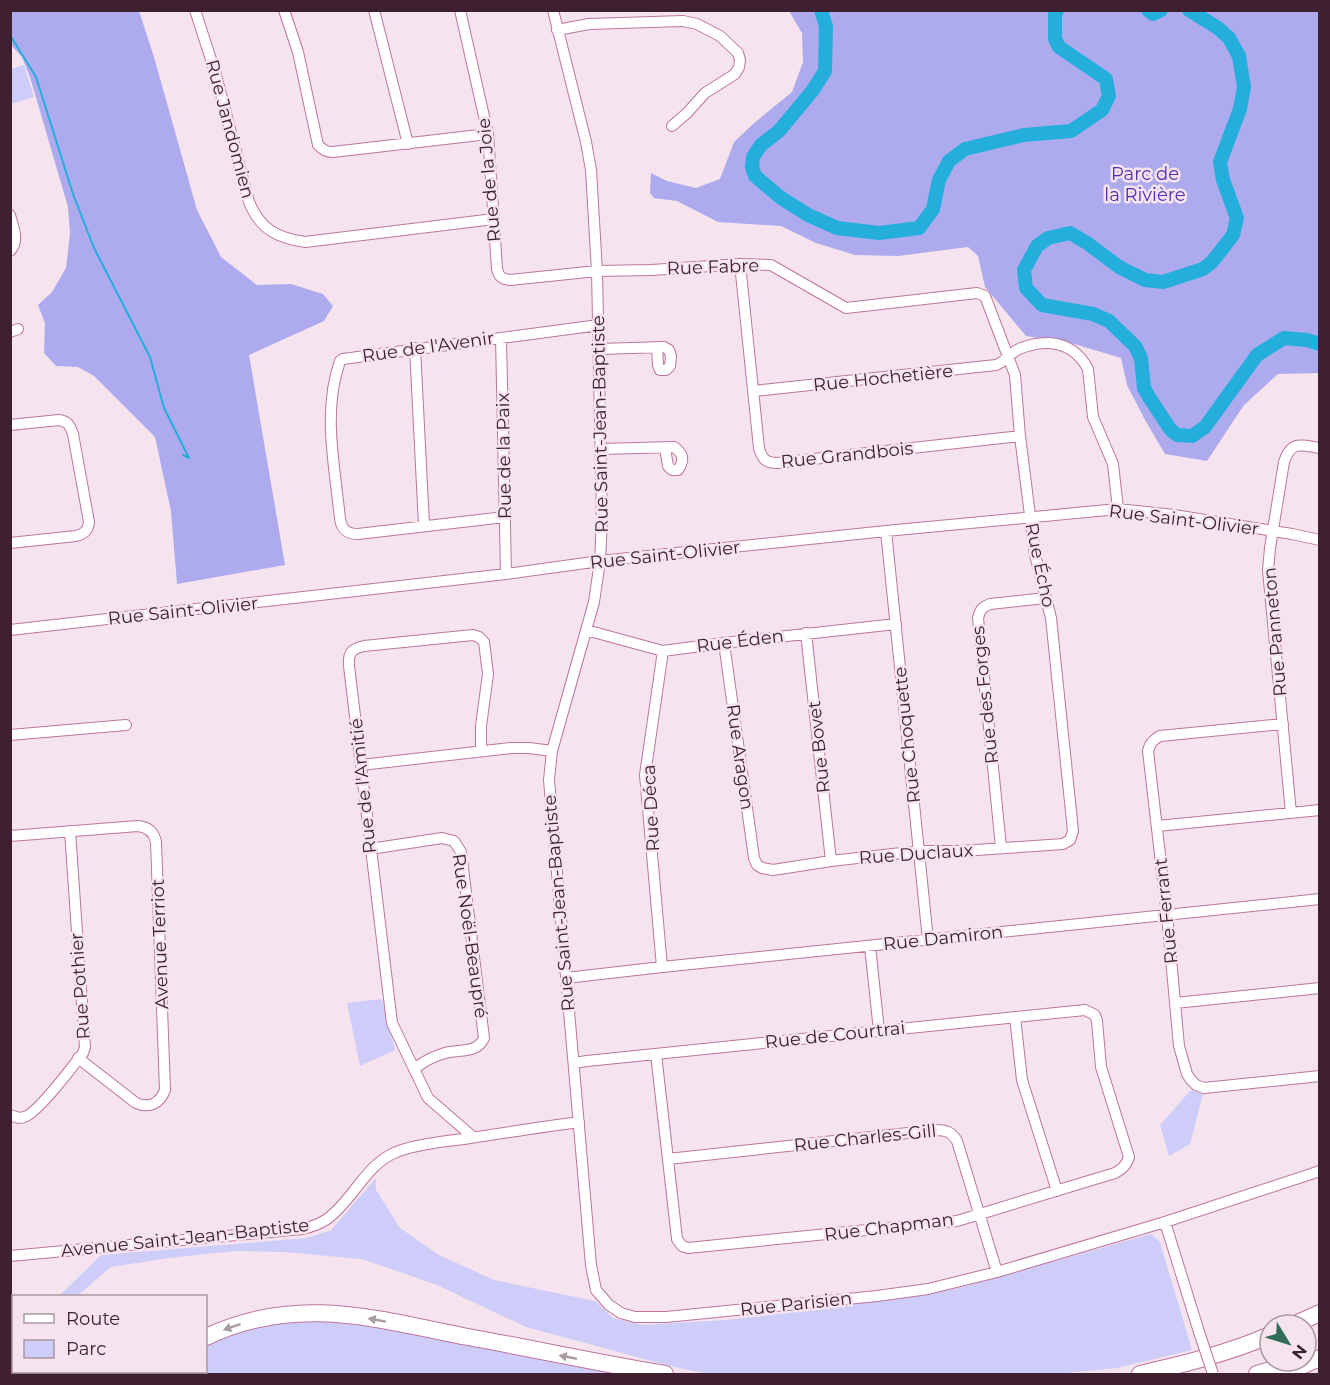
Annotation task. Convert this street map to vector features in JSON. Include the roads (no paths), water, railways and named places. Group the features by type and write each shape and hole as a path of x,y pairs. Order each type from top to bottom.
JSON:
{"highway":[{"path":"207,1337 259,1318 323,1312 376,1319 665,1374"},
{"path":"1140,1374 1173,1367 1258,1339"},
{"path":"1283,1374 1320,1357"}],"street":[{"name":"Rue Jandomien","path":"195,10 216,75 249,202 263,225 290,240 305,242 494,219"},
{"path":"284,10 298,52 318,145 327,152 488,134"},
{"path":"374,10 408,144"},
{"name":"Rue de la Joie","path":"460,10 488,134 497,269 498,275 502,278"},
{"name":"Rue Saint-Jean-Baptiste","path":"553,10 591,170 599,325 602,520 600,561 594,602 552,751 549,780 579,1122"},
{"path":"557,30 589,24 683,21 697,24 720,36 738,53 739,67 735,74 705,93 672,126"},
{"path":"10,215 16,240 10,251"},
{"name":"Rue Fabre","path":"502,278 510,280 597,271 740,264 771,265 846,308 977,293 985,296"},
{"name":"Rue Grandbois","path":"740,264 759,448 765,460 770,463 1020,436"},
{"name":"Rue Écho","path":"985,296 1015,375 1035,555 1051,618 1073,831 1070,840"},
{"name":"Rue de l'Avenir","path":"505,517 358,534 350,534 345,530 340,519 330,425 330,405 340,361 415,348 599,325"},
{"name":"Rue de la Paix","path":"501,338 506,574"},
{"name":"Rue Hochetière","path":"754,391 996,366 1019,349 1043,342 1063,345 1073,351 1084,363 1089,378 1093,417 1113,464 1118,509"},
{"path":"415,348 424,525"},
{"path":"599,349 657,348"},
{"path":"10,425 59,420 68,423 73,434 89,522 86,531 76,536 10,543"},
{"name":"Rue Panneton","path":"1291,813 1268,570 1287,453 1296,445 1320,448"},
{"path":"601,449 665,448"},
{"name":"Rue Saint-Olivier","path":"10,630 506,574 600,561 1118,509 1174,515 1320,540"},
{"name":"Rue Choquette","path":"886,531 928,940"},
{"name":"Rue des Forges","path":"1001,847 978,618 984,606 990,604 1045,598"},
{"name":"Rue Éden","path":"586,630 663,651 896,624"},
{"name":"Rue Bovet","path":"806,633 831,861"},
{"name":"Rue de l'Amitié","path":"473,1137 428,1098 392,1023 370,849 350,652 364,646 473,635 479,637 484,642 488,674 481,726 481,750"},
{"name":"Rue Aragon","path":"723,643 754,858 757,865 762,868"},
{"name":"Rue Déca","path":"662,967 645,775 663,651"},
{"name":"Rue Ferrant","path":"1283,724 1160,736 1150,744 1148,751 1179,1046 1187,1074 1196,1085 1204,1088 1320,1076"},
{"path":"10,735 126,725"},
{"path":"361,765 481,750 520,748 552,751"},
{"path":"1157,826 1320,810"},
{"name":"Avenue Terriot","path":"10,836 138,826 144,827 154,835 165,1090 159,1101 153,1105 142,1106 78,1059"},
{"name":"Rue Pothier","path":"10,1115 24,1118 36,1110 83,1053 85,1047 69,831"},
{"name":"Rue Noël-Beaupré","path":"370,849 442,838 454,841 461,852 484,1038 476,1048 444,1053 414,1069"},
{"name":"Rue Duclaux","path":"762,868 773,870 919,851 962,851 1063,844 1070,840"},
{"name":"Rue Damiron","path":"566,978 1320,899"},
{"path":"870,946 879,1031"},
{"path":"1175,1003 1320,988"},
{"name":"Rue de Courtrai","path":"574,1063 1085,1010 1095,1015"},
{"name":"Rue Chapman","path":"656,1054 676,1239 682,1246 688,1248 957,1221 1115,1173 1127,1164 1129,1157 1101,1067 1095,1015"},
{"path":"1015,1017 1022,1080 1057,1191"},
{"name":"Avenue Saint-Jean-Baptiste","path":"10,1256 302,1229 317,1225 335,1212 371,1169 392,1154 473,1137 579,1122"},
{"name":"Rue Parisien","path":"579,1122 591,1265 596,1290 609,1305 621,1313 635,1317 666,1317 928,1289 997,1272 1165,1222 1320,1171"},
{"name":"Rue Charles-Gill","path":"668,1159 944,1130 954,1135 957,1141 997,1272"},
{"path":"1165,1222 1213,1374"}],"waterway":[{"path":"821,10 826,26 825,71 813,90 779,131 761,145 753,157 752,167 755,176 781,198 808,215 837,228 879,233 919,228 933,209 939,180 949,161 965,149 1024,135 1071,131 1102,110 1109,96 1106,79 1059,47 1055,39 1057,10"},
{"path":"1148,10 1153,14 1161,10"},
{"path":"1189,10 1218,28 1229,38 1239,56 1244,87 1240,109 1220,162 1223,180 1237,218 1233,235 1212,262 1203,269 1163,282 1145,280 1119,267 1070,233 1048,238 1037,246 1024,270 1026,288 1042,305 1093,314 1109,321 1135,346 1141,358 1144,388 1170,429 1177,435 1192,436 1205,427 1257,355 1284,338 1307,340 1320,344"},
{"path":"10,35 36,77 73,194 94,248 150,357 164,408 189,458 183,455"}],"park label":[{"name":"Parc de la Rivière","path":"1145,184"}]}
